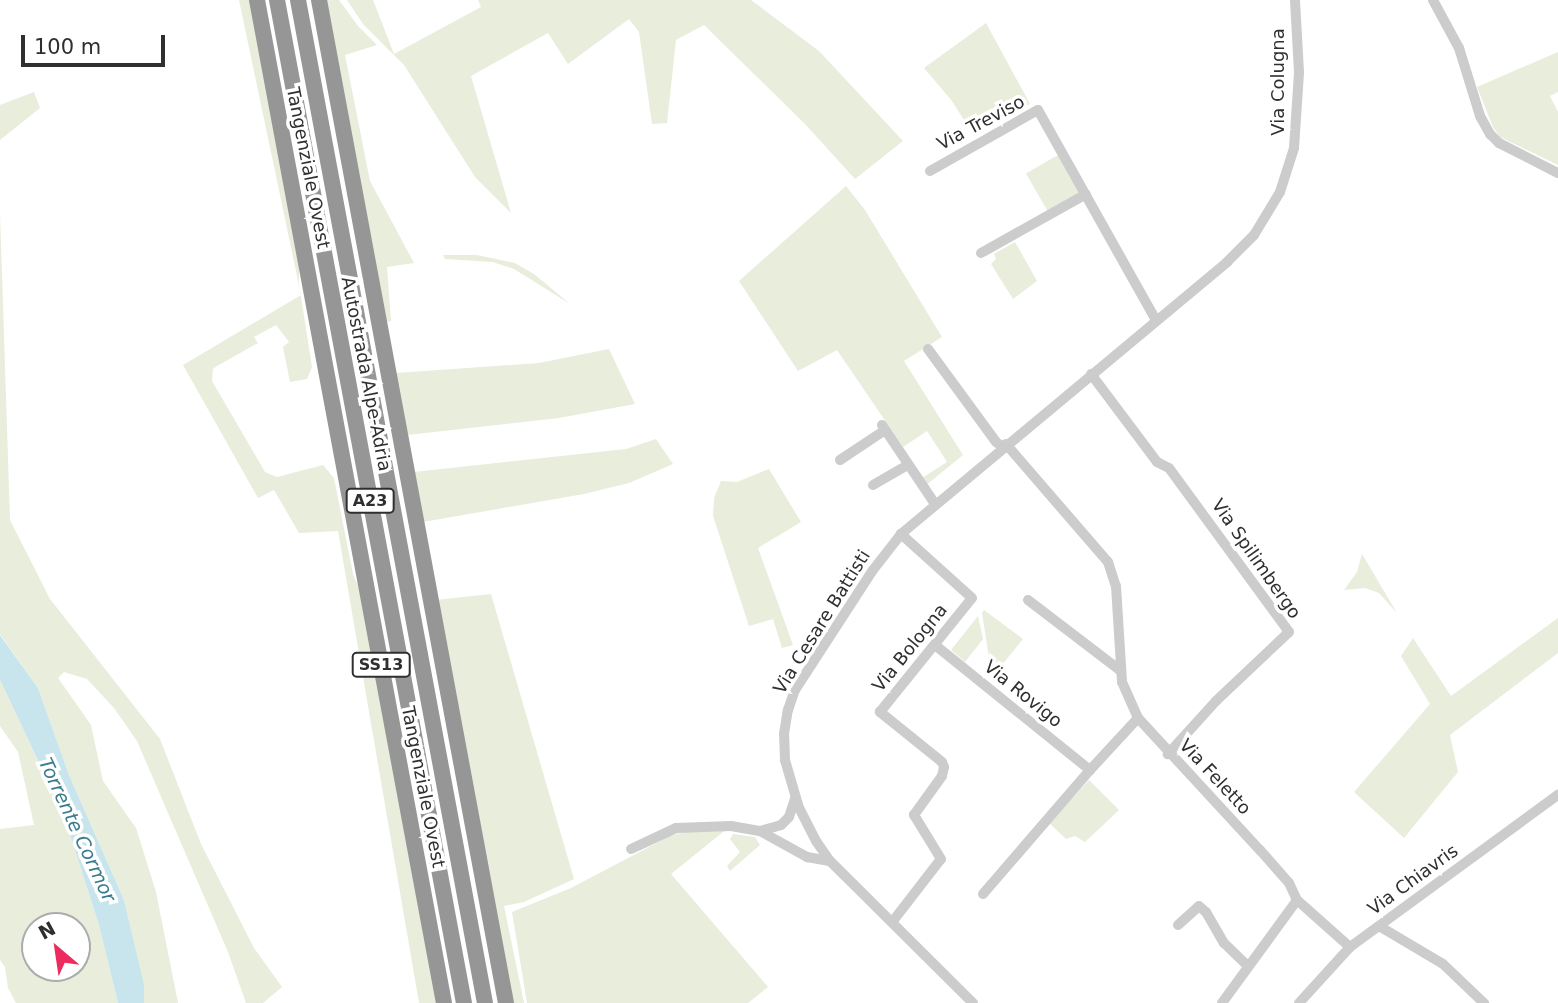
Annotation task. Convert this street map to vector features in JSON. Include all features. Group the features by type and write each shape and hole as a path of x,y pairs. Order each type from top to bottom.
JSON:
{"highway":[{"name":"Tangenziale Ovest","path":"257,0 444,1003"},
{"name":"Autostrada Alpe-Adria","path":"276,0 464,1003"},
{"name":"Autostrada Alpe-Adria","path":"298,0 485,1003"},
{"path":"319,0 506,1003"}],"street":[{"name":"Via Colugna","path":"1156,320 1227,262 1254,235 1280,192 1292,159 1297,124 1299,72 1294,0"},
{"path":"1433,0 1459,48 1480,116 1490,134 1499,143 1558,173"},
{"name":"Via Treviso","path":"930,171 1038,110 1156,320"},
{"path":"981,253 1086,194"},
{"name":"Via Cesare Battisti","path":"973,1003 830,861 804,821 785,760 784,734 795,690 873,570 901,534 1156,320"},
{"path":"928,349 996,442 1005,446"},
{"name":"Via Spilimbergo","path":"1091,374 1157,463 1169,468 1289,632 1216,701 1168,754"},
{"path":"840,460 883,428 906,466 935,504"},
{"name":"Via Feletto","path":"1005,446 1108,562 1116,586 1121,671 1129,702 1138,718 1168,754 1289,883 1297,901 1350,947"},
{"path":"873,485 906,466"},
{"name":"Via Bologna","path":"893,921 941,859 914,815 942,776 944,767 942,762 880,712 972,598 970,593 901,534"},
{"path":"1028,600 1121,671"},
{"name":"Via Rovigo","path":"935,645 1090,770"},
{"path":"983,894 1138,718"},
{"name":"Via Chiavris","path":"1299,1003 1350,947 1558,795"},
{"path":"631,849 651,837 685,826 731,826 772,830 789,817 795,796"},
{"path":"761,831 807,857 830,861"},
{"path":"1222,1003 1247,965 1297,901"},
{"path":"1178,925 1199,906 1206,912 1224,943 1247,965"},
{"path":"1379,926 1443,964 1484,1003"}],"green space":[{"path":"239,0 251,0 299,258 300,290"},
{"path":"325,0 339,0 358,26 377,45 345,55 370,181 414,263 387,267 391,321 386,322"},
{"path":"347,0 373,0 394,54 481,7 478,0 751,0 819,51 903,141 855,179 805,124 704,25 676,40 667,123 652,124 639,32 629,19 568,64 548,33 471,76 511,213 475,177 404,65 363,24"},
{"path":"986,23 1030,104 974,136 952,101 924,68"},
{"path":"1558,52 1558,92 1550,96 1558,112 1558,165 1500,137 1493,127 1477,87"},
{"path":"34,92 40,108 0,140 0,105"},
{"path":"1058,155 1080,192 1047,211 1026,174"},
{"path":"846,186 865,210 942,337 904,361 963,455 925,486 922,478 947,462 927,431 903,447 837,350 798,371 739,281"},
{"path":"0,213 10,520 50,599 160,739 201,844 254,948 282,987 263,1003 246,1003 228,952 137,741 114,708 87,679 64,672 58,678 91,725 103,781 136,828 156,892 178,1003 144,1003 143,985 124,900 69,775 38,688 0,634"},
{"path":"1015,242 1037,281 1013,299 991,264 996,259 994,254"},
{"path":"443,255 477,255 515,263 534,274 570,304 514,269 493,262 445,259"},
{"path":"301,295 312,367 307,379 290,382 283,347 289,342 276,325 254,337 258,343 213,369 212,381 265,472 277,477 323,465 334,478 353,574 361,593 438,1003 419,1003 338,531 299,533 274,490 258,498 183,365"},
{"path":"609,349 635,404 559,418 407,435 396,373 539,363"},
{"path":"656,439 673,464 629,483 584,494 423,522 414,472 626,449"},
{"path":"769,469 801,522 758,548 793,645 782,648 773,619 749,626 713,516 714,498 721,481 737,482"},
{"path":"1362,554 1397,613 1379,593 1365,588 1344,590 1357,572"},
{"path":"491,594 574,879 524,902 504,906 524,1003 512,1003 436,600"},
{"path":"984,610 1023,639 992,677 982,613"},
{"path":"978,616 983,639 965,662 951,650"},
{"path":"1558,618 1558,653 1450,735 1458,772 1404,838 1354,792 1430,704 1401,656 1413,638 1451,696"},
{"path":"0,680 63,813 99,925 118,1003 16,1003 8,988 5,967 0,960 0,829 34,825 18,752 0,726"},
{"path":"1089,780 1119,810 1085,842 1075,836 1066,839 1049,823"},
{"path":"728,828 671,874 768,987 748,1003 527,1003 512,912 571,888 670,836 687,831"},
{"path":"733,834 755,837 760,845 730,871 727,866 740,852 730,839"}],"water":[{"name":"Torrente Cormor","path":"0,635 38,688 69,775 124,900 144,985 144,1003 118,1003 99,925 63,813 0,680"}]}
